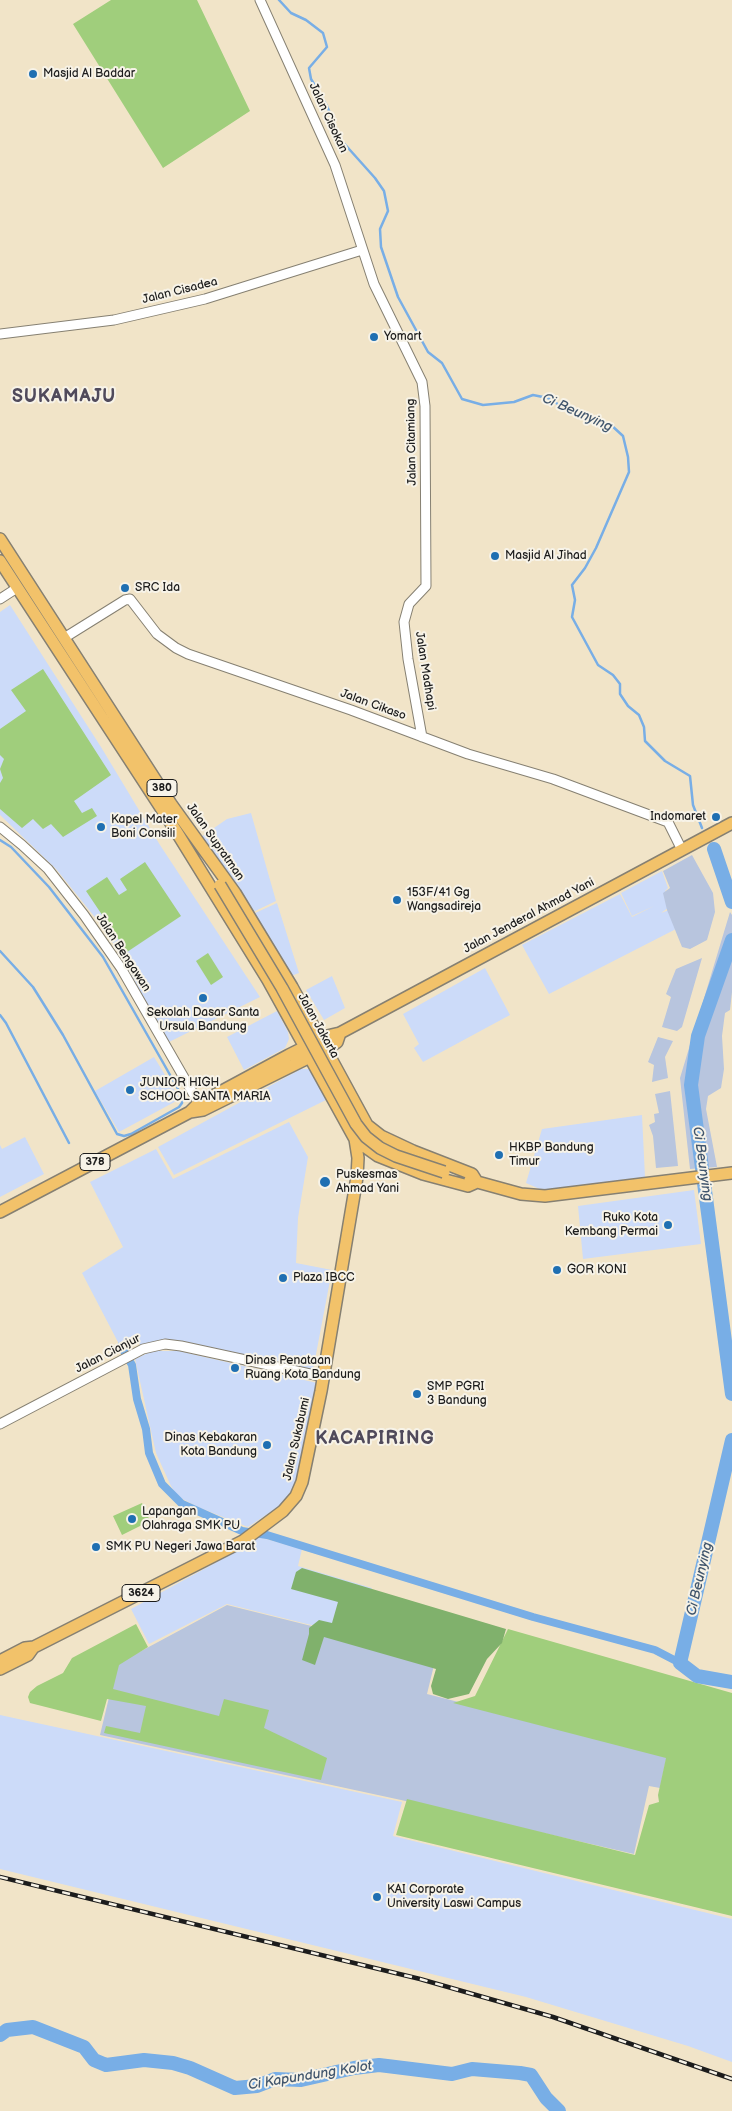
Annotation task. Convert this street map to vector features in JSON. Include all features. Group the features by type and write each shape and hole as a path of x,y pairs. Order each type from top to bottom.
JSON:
{"main road":[{"name":"Jalan Supratman","path":"0,539 182,820 235,893 292,987 321,1041"},
{"name":"Jalan Supratman","path":"0,561 176,831 268,980 304,1048"},
{"name":"Jalan Jenderal Ahmad Yani","path":"0,1212 200,1108 304,1048 333,1034 340,1033 732,823"},
{"name":"Jalan Jakarta","path":"176,831 220,885 282,988 356,1124 366,1138 380,1148 396,1156 477,1182 521,1194 546,1196 732,1173"},
{"name":"Jalan Jakarta","path":"321,1041 367,1125 381,1136 405,1148 472,1174 477,1182"},
{"name":"Jalan Jakarta","path":"304,1048 356,1139 378,1156 423,1174 468,1186 477,1182"},
{"name":"Jalan Sukabumi","path":"0,1661 25,1648 34,1647 246,1538 284,1511 299,1490 324,1377 357,1177 356,1139"},
{"path":"357,1177 365,1163 378,1156"},
{"name":"Jalan Sukabumi","path":"0,1669 28,1655 34,1647"}],"street":[{"name":"Jalan Cisokan","path":"260,0 328,146 345,191 362,250"},
{"name":"Jalan Cisadea","path":"0,334 114,320 186,303 362,250"},
{"name":"Jalan Citamiang","path":"362,250 384,307 418,374 424,390 426,586"},
{"name":"Jalan Madhapi","path":"422,737 408,659 404,622 409,604 426,586"},
{"path":"0,599 17,588"},
{"name":"Jalan Cikaso","path":"64,638 125,600 130,599 150,627 182,651 468,754 553,779 668,822 682,850"},
{"name":"Jalan Bengawan","path":"0,827 48,870 84,915 121,968 200,1108"},
{"name":"Jalan Cianjur","path":"0,1424 132,1354 153,1346 165,1344 324,1377"}],"shaded area":[{"path":"10,605 101,747 160,845 260,997 169,1042 106,931 56,869 0,815 0,612"},
{"path":"251,813 276,901 251,913 201,837 227,819"},
{"path":"692,855 713,893 715,912 707,940 690,949 682,947 667,910 663,893 670,888 663,871"},
{"path":"662,871 668,888 665,891 668,908 661,913 669,910 676,929 549,994 522,945 620,894 632,917 654,906 632,916 621,893"},
{"path":"277,903 299,973 288,977 253,914"},
{"path":"730,912 732,915 732,992 730,1010 725,1013 722,1036 724,1069 721,1088 708,1096 706,1109 717,1167 690,1169 680,1078"},
{"path":"702,958 682,1027 677,1031 662,1027 671,997 666,994 676,969"},
{"path":"485,968 510,1015 423,1062 414,1048 419,1044 403,1014"},
{"path":"332,976 345,1008 324,1020 306,990"},
{"path":"277,1011 288,1032 289,1039 285,1048 244,1070 227,1037"},
{"path":"658,1037 673,1041 665,1057 668,1078 652,1082 654,1065 648,1062"},
{"path":"154,1057 180,1099 119,1132 95,1091"},
{"path":"301,1069 310,1069 326,1100 174,1175 158,1147"},
{"path":"670,1091 678,1166 656,1168 653,1136 649,1125 655,1122 654,1114 659,1113 655,1094"},
{"path":"642,1115 645,1177 542,1190 526,1183 542,1129"},
{"path":"289,1122 308,1157 298,1218 296,1263 332,1270 313,1370 220,1351 140,1346 138,1338 120,1346 82,1273 123,1247 90,1182 156,1149 173,1179"},
{"path":"25,1137 44,1174 0,1197 0,1145 2,1149"},
{"path":"694,1190 701,1244 583,1259 578,1206"},
{"path":"152,1351 179,1351 317,1383 297,1479 284,1503 248,1527 198,1507 177,1496 156,1453 135,1359"},
{"path":"259,1537 302,1549 298,1566 372,1588 359,1637 227,1604 149,1644 131,1609"},
{"path":"227,1605 436,1657 427,1694 667,1755 660,1788 649,1786 634,1854 401,1800 100,1735 117,1664"},
{"name":"KAI Corporate University Laswi Campus","path":"0,1715 402,1802 393,1836 732,1919 732,2062 688,2046 526,1997 0,1869"}],"green space":[{"path":"111,0 197,0 250,111 163,168 73,24"},
{"path":"43,669 111,775 74,801 82,813 92,808 97,816 63,837 51,824 43,829 33,819 22,828 0,809 0,783 3,778 0,769 4,759 0,755 0,729 26,711 11,690"},
{"path":"145,862 181,916 127,952 86,891 107,877 119,895 127,890 120,879"},
{"path":"208,953 223,977 211,985 196,961"},
{"name":"Lapangan Olahraga SMK PU","path":"142,1503 150,1521 122,1535 113,1516"},
{"path":"302,1568 506,1629 502,1643 487,1659 469,1694 448,1699 433,1694 431,1686 436,1669 324,1637 315,1665 302,1660 309,1628 319,1620 332,1623 338,1602 291,1589 296,1572"},
{"path":"136,1624 148,1647 119,1665 113,1689 219,1716 224,1699 269,1710 264,1728 327,1758 321,1780 104,1733 106,1726 140,1733 146,1706 107,1699 101,1721 30,1703 28,1697 30,1692 37,1686 63,1673 72,1658"},
{"path":"508,1629 732,1693 732,1916 396,1835 407,1799 635,1855 649,1805 659,1802 658,1795 666,1758 453,1703 475,1696"}],"waterway":[{"name":"Ci Beunying","path":"279,0 291,13 306,20 323,33 327,47 309,68 311,79 327,106 341,140 384,191 388,211 380,229 381,247 398,297 428,352 442,363 462,399 483,405 514,402 533,395 548,398 566,409 611,425 623,436 629,472 596,548 585,568 572,585 575,600 572,617 598,665 613,675 620,684 620,694 628,706 639,715 644,727 645,741 665,761 690,776 693,805 702,828"},
{"path":"0,840 11,847 49,887 103,957 182,1096 182,1103 179,1107 131,1134 124,1136 117,1134 63,1035 33,987 0,951"},
{"name":"Ci Beunying","path":"714,849 732,902"},
{"name":"Ci Beunying","path":"732,940 698,1036 691,1085 732,1394"},
{"path":"0,1015 69,1143"},
{"path":"121,1346 132,1365 137,1399 146,1429 149,1453 162,1484 182,1504 242,1531 267,1535 533,1617 655,1650 680,1663"},
{"name":"Ci Beunying","path":"732,1440 680,1663 697,1676 732,1682"},
{"name":"Ci Kapundung Kolot","path":"0,2035 7,2030 33,2027 84,2047 94,2060 106,2065 144,2060 173,2063 190,2068 235,2088 257,2086 275,2079 301,2080 354,2068 379,2065 452,2074 472,2069 520,2073 531,2075 546,2098 559,2111"}],"railway":[{"path":"0,1877 420,1979 553,2017 732,2079"}],"place":[{"name":"Masjid Al Baddar","path":"33,74"},
{"name":"Yomart","path":"374,337"},
{"name":"Masjid Al Jihad","path":"495,556"},
{"name":"SRC Ida","path":"125,588"},
{"name":"Indomaret","path":"716,817"},
{"name":"Kapel Mater Boni Consili","path":"101,827"},
{"name":"153F/41 Gg Wangsadireja","path":"397,900"},
{"name":"Sekolah Dasar Santa Ursula Bandung","path":"203,998"},
{"name":"JUNIOR HIGH SCHOOL SANTA MARIA","path":"130,1090"},
{"name":"HKBP Bandung Timur","path":"499,1155"},
{"name":"Puskesmas Ahmad Yani","path":"325,1182"},
{"name":"Ruko Kota Kembang Permai","path":"668,1225"},
{"name":"GOR KONI","path":"557,1270"},
{"name":"Plaza IBCC","path":"283,1278"},
{"name":"Dinas Penataan Ruang Kota Bandung","path":"235,1368"},
{"name":"SMP PGRI 3 Bandung","path":"417,1394"},
{"name":"Dinas Kebakaran Kota Bandung","path":"267,1445"},
{"name":"Lapangan Olahraga SMK PU","path":"132,1519"},
{"name":"SMK PU Negeri Jawa Barat","path":"96,1547"},
{"name":"KAI Corporate University Laswi Campus","path":"377,1897"}],"district":[{"name":"SUKAMAJU","path":"64,397"},
{"name":"KACAPIRING","path":"375,1439"}]}
